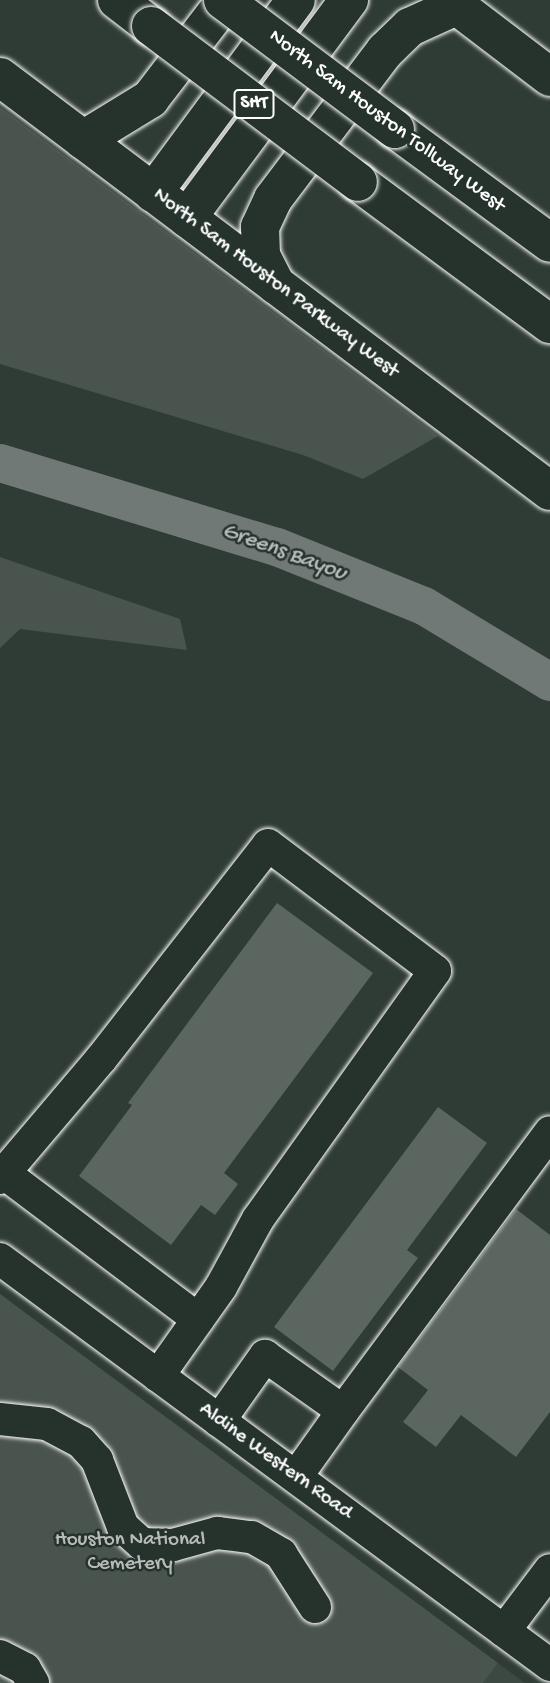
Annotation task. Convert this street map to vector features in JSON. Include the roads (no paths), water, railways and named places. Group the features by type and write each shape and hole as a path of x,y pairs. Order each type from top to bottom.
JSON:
{"main road":[{"name":"SHT","path":"117,0 550,324"},
{"name":"North Sam Houston Tollway West","path":"225,0 550,243"},
{"path":"83,140 150,99 225,0"},
{"path":"153,192 296,0"},
{"path":"187,218 349,0"},
{"path":"276,285 261,255 260,227 273,199 385,51 410,27 453,3 550,76"},
{"name":"North Sam Houston Parkway West","path":"0,77 550,491"}],"street":[{"path":"158,1376 198,1319 220,1287 258,1219 435,971 268,845 100,1059 2,1176 198,1319"},
{"path":"296,1477 550,1132"},
{"name":"Aldine Western Road","path":"0,1259 550,1665"},
{"path":"219,1421 265,1356 343,1411"},
{"path":"0,1419 47,1424 81,1442 101,1468 123,1527 142,1544 173,1545 217,1533 252,1537 281,1554 315,1607"},
{"path":"504,1631 550,1570"},
{"path":"0,1656 25,1669 33,1683"}],"waterway":[{"name":"Greens Bayou","path":"0,463 277,547 424,606 550,682"}],"park label":[{"name":"Houston National Cemetery","path":"130,1553"}]}
